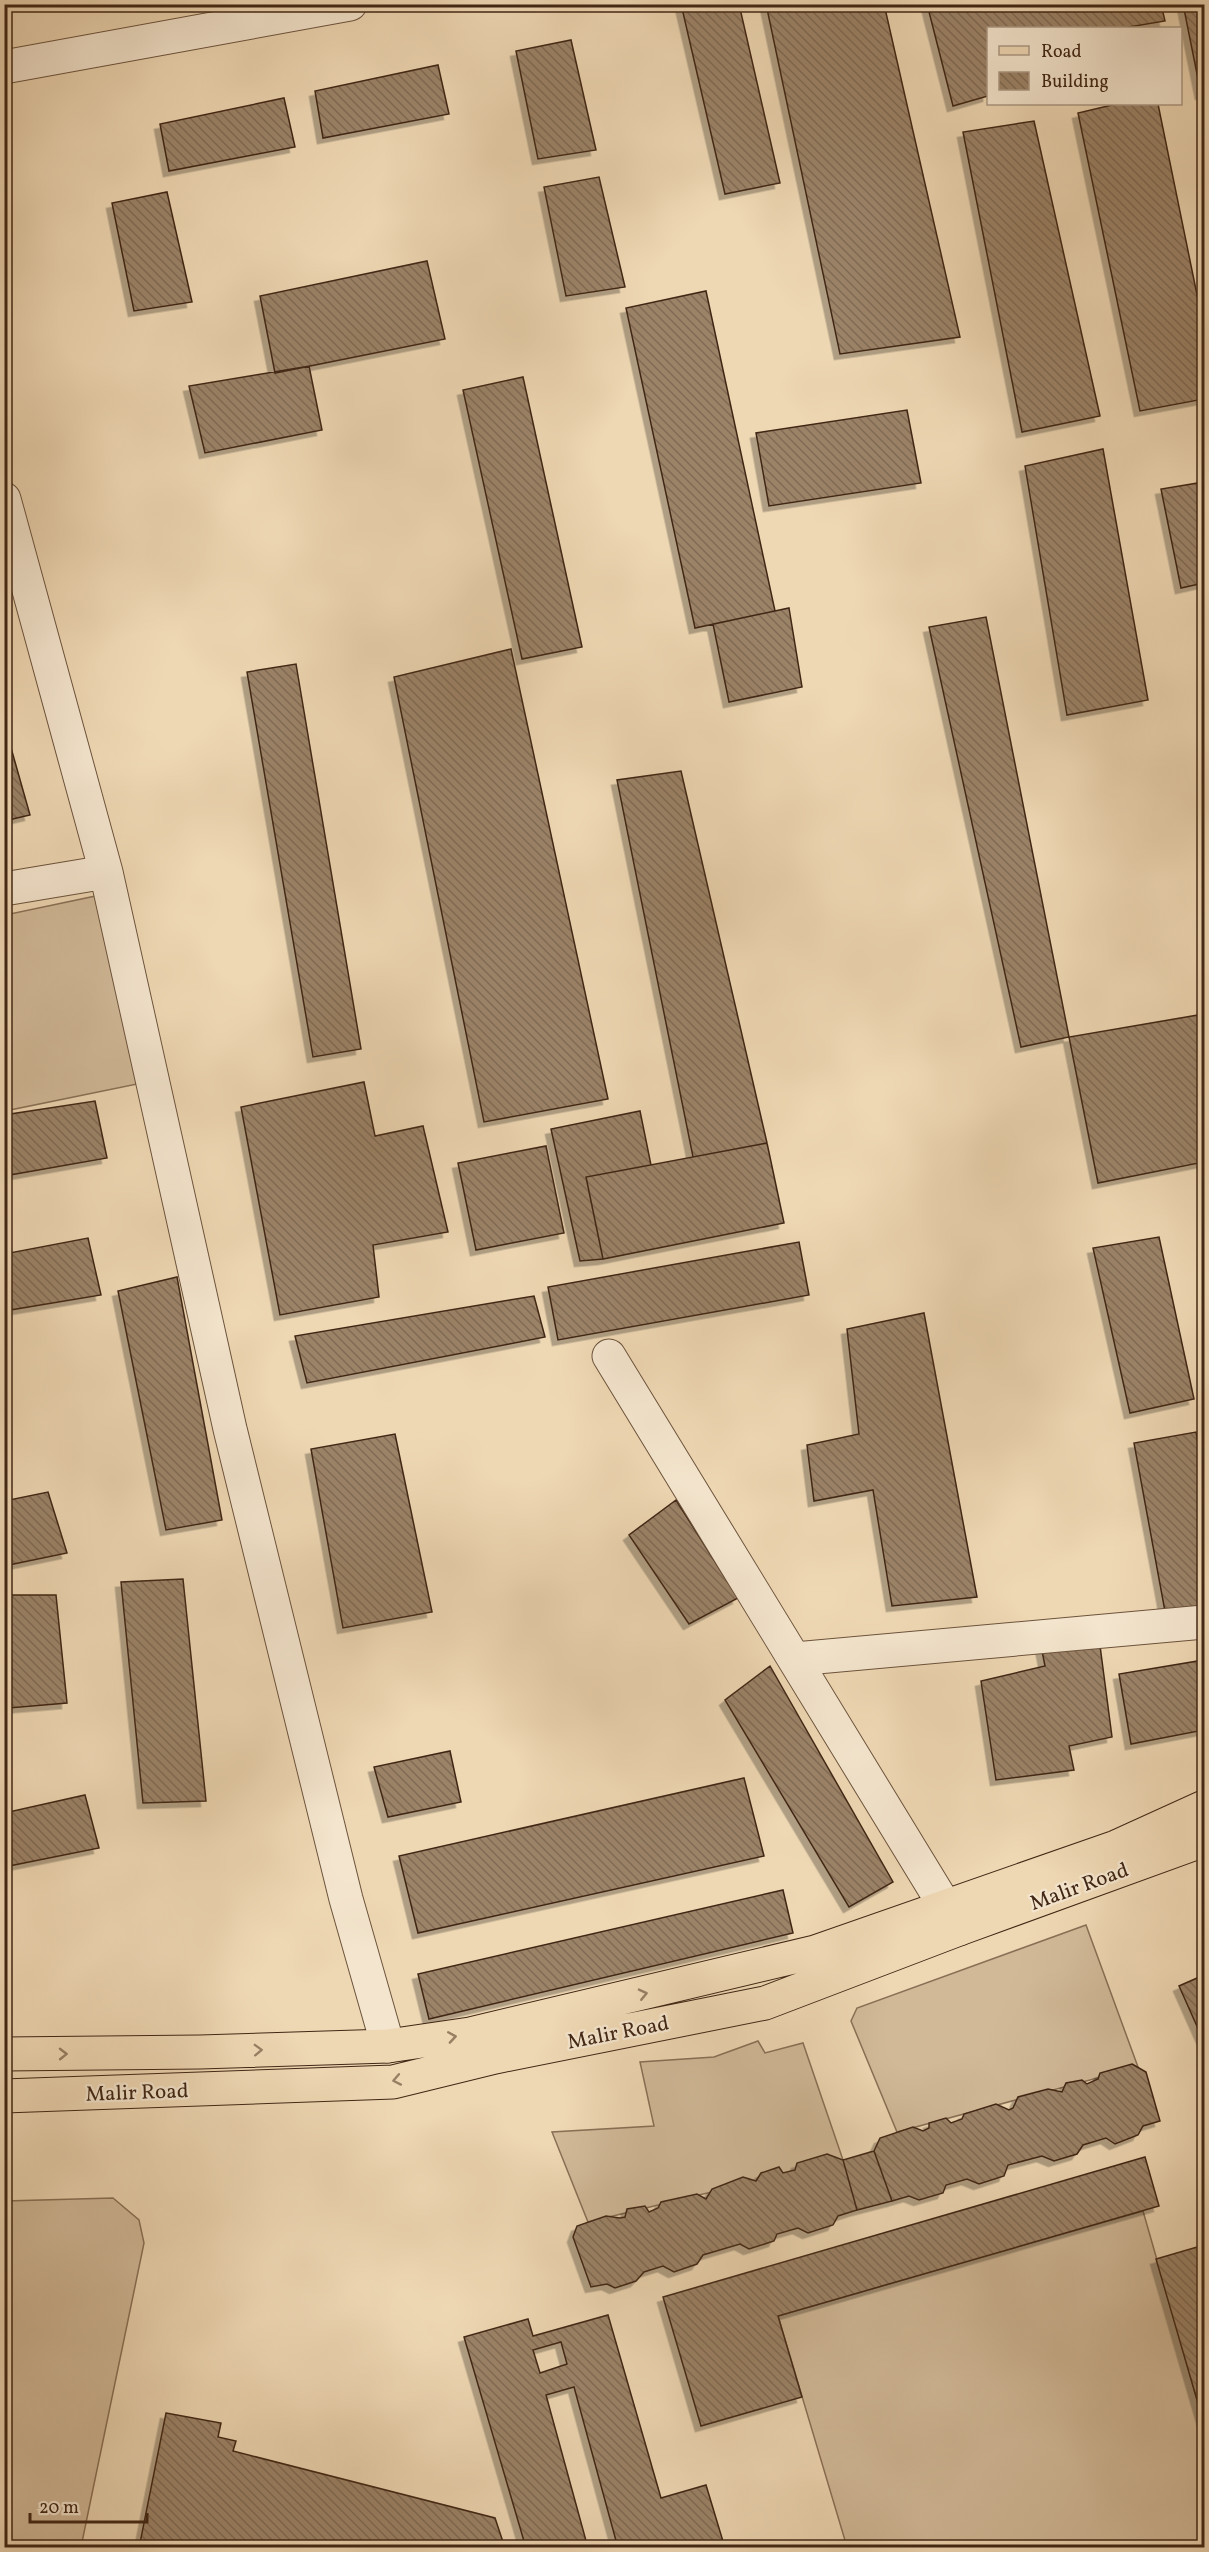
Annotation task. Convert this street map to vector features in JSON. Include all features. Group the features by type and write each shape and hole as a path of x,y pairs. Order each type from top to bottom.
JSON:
{"main road":[{"name":"Malir Road","path":"4,2096 393,2082 495,2056 765,2003 952,1917 1204,1807"},
{"name":"Malir Road","path":"4,2054 200,2052 388,2046 470,2034 748,1970 952,1917 1204,1840"}],"lane":[{"path":"4,67 350,4"},
{"path":"4,500 106,872 230,1429 345,1899 388,2046"},
{"path":"4,889 106,872"},
{"path":"609,1356 952,1917"},
{"path":"795,1659 1204,1622"}],"shaded area":[{"path":"110,893 152,1081 5,1111 5,915"},
{"path":"1086,1925 1138,2067 897,2132 851,2021 857,2008"},
{"path":"758,2041 765,2053 803,2043 843,2160 588,2222 552,2132 654,2126 640,2062 714,2057"},
{"path":"113,2198 139,2220 144,2243 81,2547 5,2547 5,2201"},
{"path":"1143,2211 1204,2424 1204,2547 847,2547 778,2316"}],"building":[{"path":"681,4 739,4 780,183 725,194"},
{"path":"766,4 884,4 960,337 840,354"},
{"path":"927,4 1161,4 1165,21 1129,27 987,27 987,96 953,106"},
{"path":"1183,4 1204,4 1204,93 1201,94"},
{"path":"571,40 596,150 538,159 516,51"},
{"path":"438,65 449,114 323,138 315,91"},
{"path":"284,98 295,147 169,171 160,124"},
{"path":"1112,105 1158,105 1204,329 1204,399 1140,411 1078,113"},
{"path":"1034,121 1100,416 1022,432 963,132"},
{"path":"599,177 625,287 566,296 544,187"},
{"path":"167,192 192,302 134,311 112,203"},
{"path":"427,261 445,339 275,373 260,296"},
{"path":"706,291 775,611 695,628 626,308"},
{"path":"309,366 322,430 205,453 189,386"},
{"path":"523,377 582,647 522,659 463,390"},
{"path":"907,410 921,483 769,506 756,433"},
{"path":"1103,449 1148,700 1067,715 1025,466"},
{"path":"1204,482 1204,583 1181,588 1161,489"},
{"path":"789,608 802,687 729,702 713,624"},
{"path":"986,617 1069,1037 1021,1047 929,627"},
{"path":"511,649 608,1099 484,1122 394,677"},
{"path":"296,664 361,1049 313,1057 247,672"},
{"path":"4,723 30,815 4,821"},
{"path":"681,771 767,1143 693,1157 617,780"},
{"path":"1204,1014 1204,1162 1098,1183 1069,1037"},
{"path":"364,1082 375,1136 423,1126 448,1232 373,1245 379,1297 280,1315 241,1107"},
{"path":"95,1101 107,1158 4,1176 4,1115"},
{"path":"640,1111 651,1165 586,1177 603,1259 580,1261 551,1129"},
{"path":"767,1143 784,1223 603,1259 586,1177"},
{"path":"546,1146 564,1233 476,1250 458,1163"},
{"path":"1159,1237 1194,1399 1130,1413 1093,1248"},
{"path":"88,1238 101,1295 4,1311 4,1254"},
{"path":"799,1242 809,1295 558,1340 548,1287"},
{"path":"177,1277 222,1520 166,1530 118,1291"},
{"path":"534,1296 545,1337 307,1383 295,1336"},
{"path":"924,1313 977,1597 892,1606 873,1490 814,1501 807,1445 859,1434 847,1329"},
{"path":"1196,1432 1204,1482 1204,1612 1166,1617 1134,1443"},
{"path":"395,1434 432,1612 343,1628 311,1449"},
{"path":"48,1492 67,1553 4,1566 4,1501"},
{"path":"676,1500 738,1598 689,1624 629,1535"},
{"path":"183,1579 206,1801 143,1803 121,1582"},
{"path":"4,1595 56,1595 67,1703 9,1708 4,1668"},
{"path":"1099,1638 1112,1737 1069,1746 1074,1770 996,1780 981,1681 1045,1666 1041,1646"},
{"path":"1204,1660 1204,1730 1131,1744 1119,1674"},
{"path":"770,1666 893,1882 849,1907 725,1700"},
{"path":"450,1751 461,1802 388,1817 374,1767"},
{"path":"744,1778 764,1856 418,1933 399,1856"},
{"path":"85,1795 99,1848 4,1867 4,1813"},
{"path":"783,1890 793,1933 429,2019 418,1974"},
{"path":"1204,1975 1204,2042 1179,1986"},
{"path":"1132,2064 1146,2072 1160,2121 1143,2126 1138,2135 1115,2144 1106,2138 1083,2145 1077,2154 1054,2161 1042,2156 1008,2165 1004,2176 979,2184 967,2179 946,2185 943,2193 919,2200 909,2196 892,2201 874,2151 880,2138 913,2127 923,2131 929,2128 929,2123 946,2118 951,2123 962,2119 964,2114 996,2104 1009,2110 1013,2108 1018,2097 1048,2089 1062,2092 1066,2083 1082,2080 1087,2084 1098,2079 1100,2073"},
{"path":"874,2151 892,2201 857,2210 843,2160"},
{"path":"827,2154 843,2160 857,2210 838,2216 833,2225 808,2233 798,2228 777,2234 774,2241 749,2249 740,2244 703,2255 697,2264 674,2272 663,2266 644,2272 636,2281 615,2288 607,2284 591,2287 573,2237 577,2226 606,2216 625,2217 627,2209 645,2206 649,2212 658,2208 661,2202 697,2194 706,2199 712,2189 743,2177 756,2181 761,2173 779,2167 783,2173 795,2170 797,2163"},
{"path":"1145,2157 1159,2206 778,2316 802,2397 701,2426 663,2297"},
{"path":"1204,2245 1204,2424 1156,2259"},
{"path":"608,2315 661,2498 706,2485 725,2548 618,2548 574,2387 546,2395 588,2548 526,2548 464,2337 528,2319 533,2336","holes":["561,2342 567,2364 540,2373 533,2350"]},
{"path":"166,2413 221,2423 218,2437 236,2441 233,2451 495,2518 505,2548 139,2548"}]}
